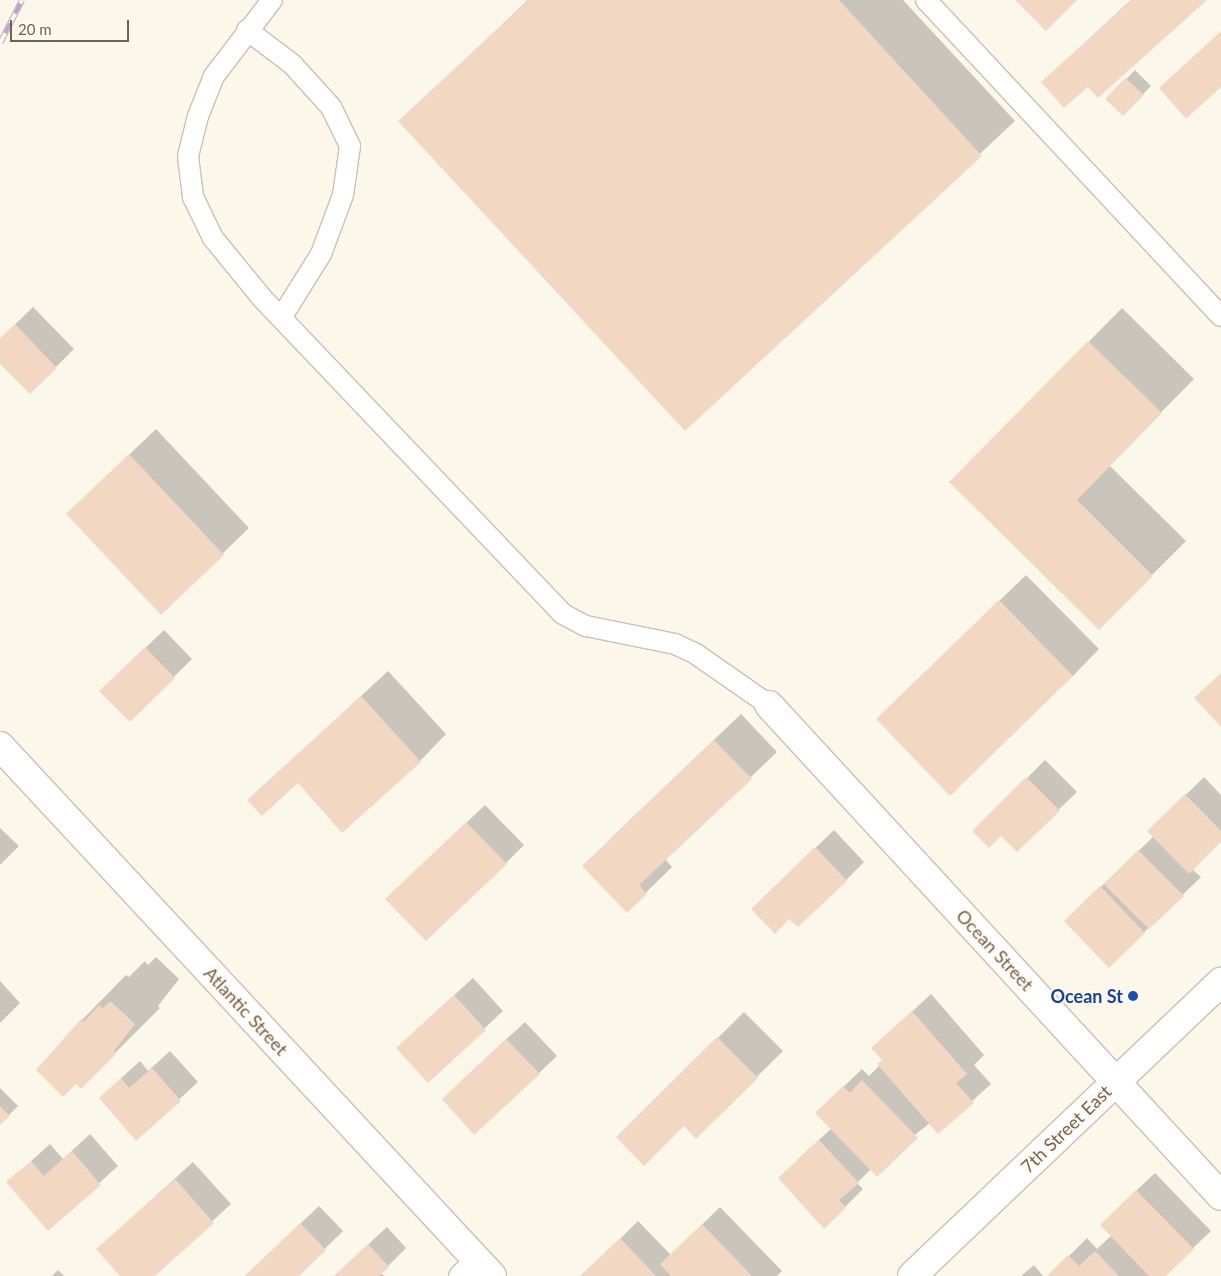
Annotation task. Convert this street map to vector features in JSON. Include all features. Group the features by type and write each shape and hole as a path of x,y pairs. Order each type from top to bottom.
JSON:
{"street":[{"name":"Ocean Street","path":"769,705 1221,1196"},
{"name":"Atlantic Street","path":"0,746 476,1270"},
{"name":"7th Street East","path":"912,1276 1221,982"}],"lane":[{"path":"272,0 247,30 214,76 198,116 188,156 193,197 213,238 281,318 563,614 586,626 675,644 696,654 769,705"},
{"path":"926,0 1221,316"},
{"path":"247,30 292,64 331,107 350,146 343,195 321,254 281,318"}],"building":[{"path":"529,0 839,0 982,156 685,431 398,121"},
{"path":"1015,0 1077,0 1046,31"},
{"path":"1132,0 1207,0 1098,98 1088,87 1064,108 1041,82"},
{"path":"1221,31 1221,87 1186,119 1159,88"},
{"path":"1125,78 1144,95 1123,116 1105,99"},
{"path":"15,324 57,368 30,394 0,364 0,338"},
{"path":"1088,341 1162,413 1077,500 1153,576 1099,630 949,482"},
{"path":"129,454 224,555 161,615 66,514"},
{"path":"999,600 1073,676 950,796 876,719"},
{"path":"145,647 175,678 130,722 99,691"},
{"path":"1221,673 1221,727 1194,698"},
{"path":"361,696 421,762 342,833 298,783 262,816 247,800"},
{"path":"714,740 752,779 639,885 647,894 627,913 582,866"},
{"path":"1026,777 1060,811 1017,852 1001,836 989,848 972,831"},
{"path":"1185,794 1221,831 1221,842 1189,874 1147,831"},
{"path":"466,822 507,864 426,941 385,899"},
{"path":"815,847 847,881 798,927 789,919 775,934 751,909"},
{"path":"1138,850 1184,896 1149,929 1104,884"},
{"path":"1100,886 1145,933 1109,968 1064,921"},
{"path":"454,995 486,1030 428,1083 396,1048"},
{"path":"110,1001 135,1024 114,1051 116,1054 81,1089 76,1084 63,1097 36,1070 81,1019 84,1022 99,1005 103,1008"},
{"path":"912,1011 967,1074 956,1083 974,1103 938,1134 877,1064 882,1060 871,1048"},
{"path":"717,1037 758,1078 696,1139 684,1126 644,1166 616,1137"},
{"path":"506,1039 540,1074 474,1135 442,1099"},
{"path":"152,1068 181,1101 136,1141 99,1098 121,1078 129,1088"},
{"path":"862,1080 918,1138 877,1177 815,1113 843,1086 850,1093"},
{"path":"0,1106 10,1116 0,1125"},
{"path":"819,1140 859,1183 839,1200 846,1208 824,1229 778,1178"},
{"path":"72,1151 101,1185 48,1231 6,1182 31,1161 44,1176"},
{"path":"175,1179 214,1223 155,1276 120,1276 96,1249"},
{"path":"1136,1190 1194,1249 1166,1276 1149,1276 1100,1225"},
{"path":"300,1223 326,1250 299,1276 245,1276"},
{"path":"702,1224 752,1276 671,1276 660,1264"},
{"path":"620,1238 656,1276 580,1276"},
{"path":"368,1244 389,1267 379,1276 334,1276"},
{"path":"1095,1251 1119,1276 1047,1276 1068,1255 1079,1266"}],"railway":[{"path":"0,43 22,0"}],"place":[{"name":"Ocean St","path":"1133,996"}]}
